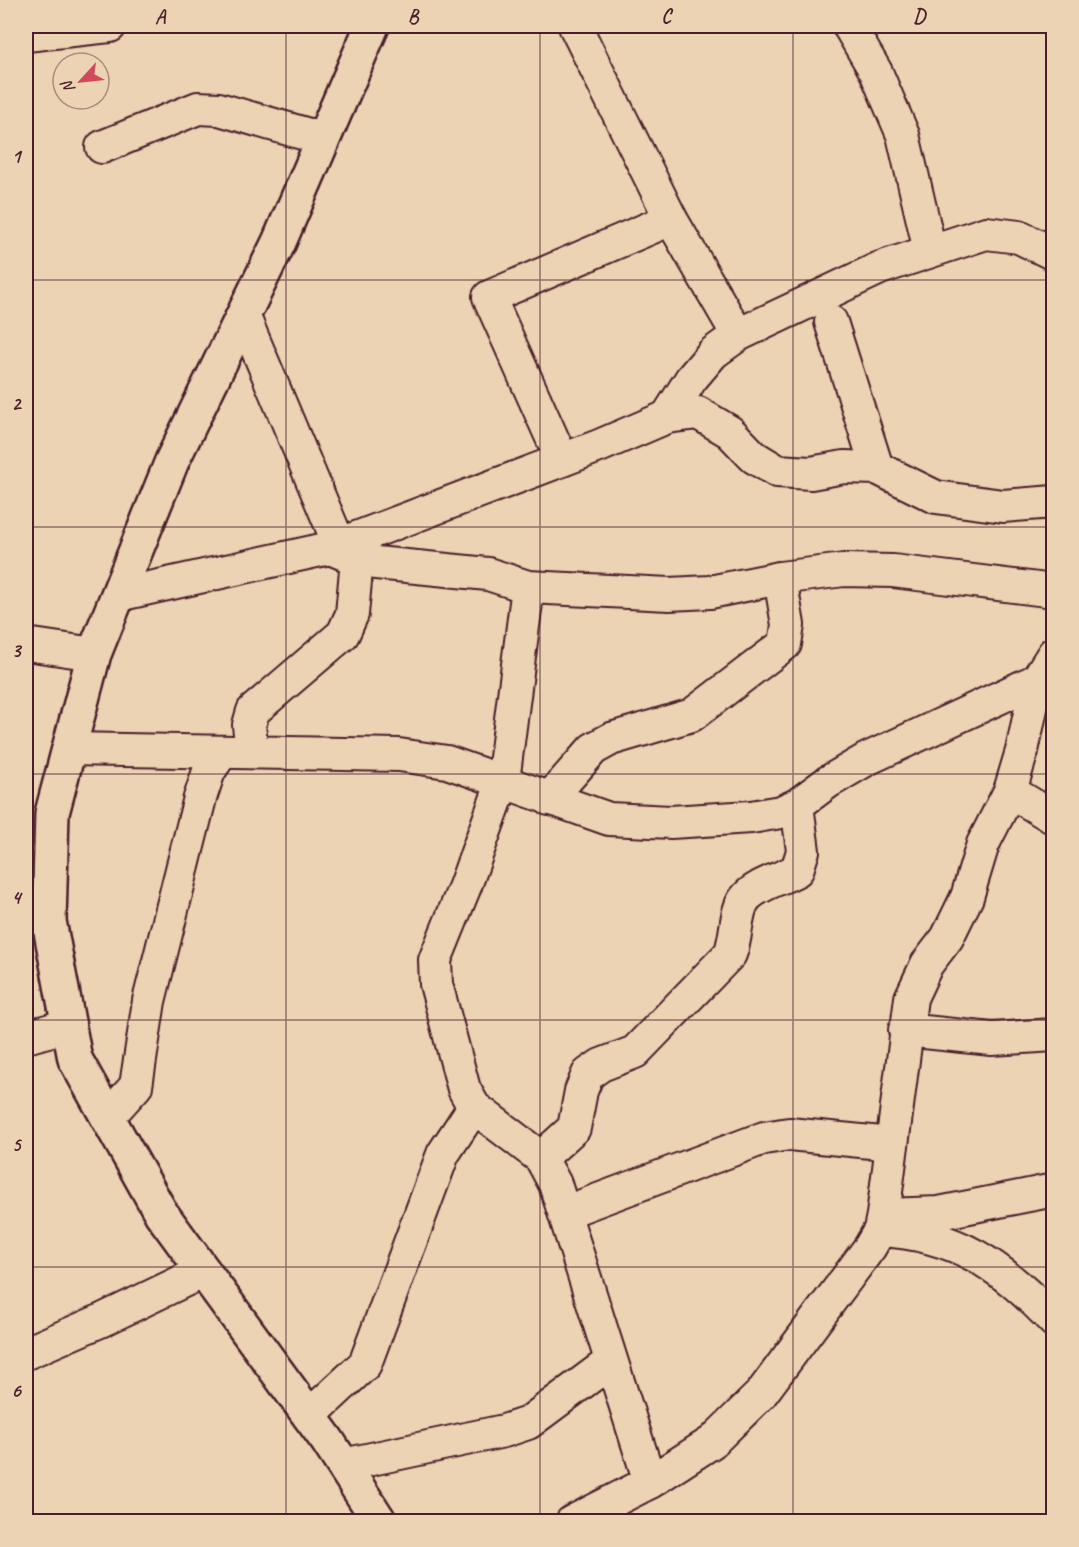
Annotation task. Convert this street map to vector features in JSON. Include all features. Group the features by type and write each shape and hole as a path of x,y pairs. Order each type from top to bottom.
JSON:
{"main road":[{"path":"372,26 279,242 172,461 94,654 52,813 49,921 75,1059 161,1213 309,1416 380,1521"}],"street":[{"path":"26,34 110,26"},
{"path":"575,26 671,219 738,335"},
{"path":"849,26 876,72 903,135 930,252"},
{"path":"102,147 198,108 219,109 323,139"},
{"path":"562,460 489,297 671,219"},
{"path":"667,417 691,379 713,353 738,335 880,268 986,233 1019,237 1053,254"},
{"path":"108,1117 136,1086 149,1001 200,798 209,771 237,752 253,711 263,699 343,634 352,614 342,550 243,315"},
{"path":"831,322 877,468"},
{"path":"118,595 342,550 667,417 698,413 730,432 754,457 777,471 811,473 844,467 877,468 936,497 1003,506 1053,502"},
{"path":"342,550 488,574 528,587 669,594 710,592 780,578 844,570 893,571 1053,591"},
{"path":"549,800 593,749 611,739 692,715 785,644 788,625 780,578"},
{"path":"528,587 503,781 435,960 436,984 464,1089 474,1107 541,1158 555,1184 566,1212 610,1362 650,1482"},
{"path":"26,644 94,654"},
{"path":"572,1521 650,1482 712,1442 761,1394 881,1222 911,998 927,964 947,938 967,897 983,844 1010,791 1022,751 1037,680 1053,653"},
{"path":"69,749 399,755 447,762 549,800 609,819 671,822 751,817 781,812 797,805 867,759 1037,680"},
{"path":"1010,791 1053,818"},
{"path":"541,1158 574,1128 581,1091 588,1074 601,1065 635,1052 650,1039 730,954 735,942 743,901 752,892 797,870 803,851 797,805"},
{"path":"26,1037 69,1024"},
{"path":"905,1030 992,1039 1053,1035"},
{"path":"309,1416 365,1364 443,1154 474,1107"},
{"path":"566,1212 764,1138 789,1134 892,1144"},
{"path":"881,1222 1053,1190"},
{"path":"881,1222 937,1238 1004,1272 1053,1321"},
{"path":"26,1353 100,1321 204,1271"},
{"path":"343,1465 504,1431 528,1423 610,1362"}]}
